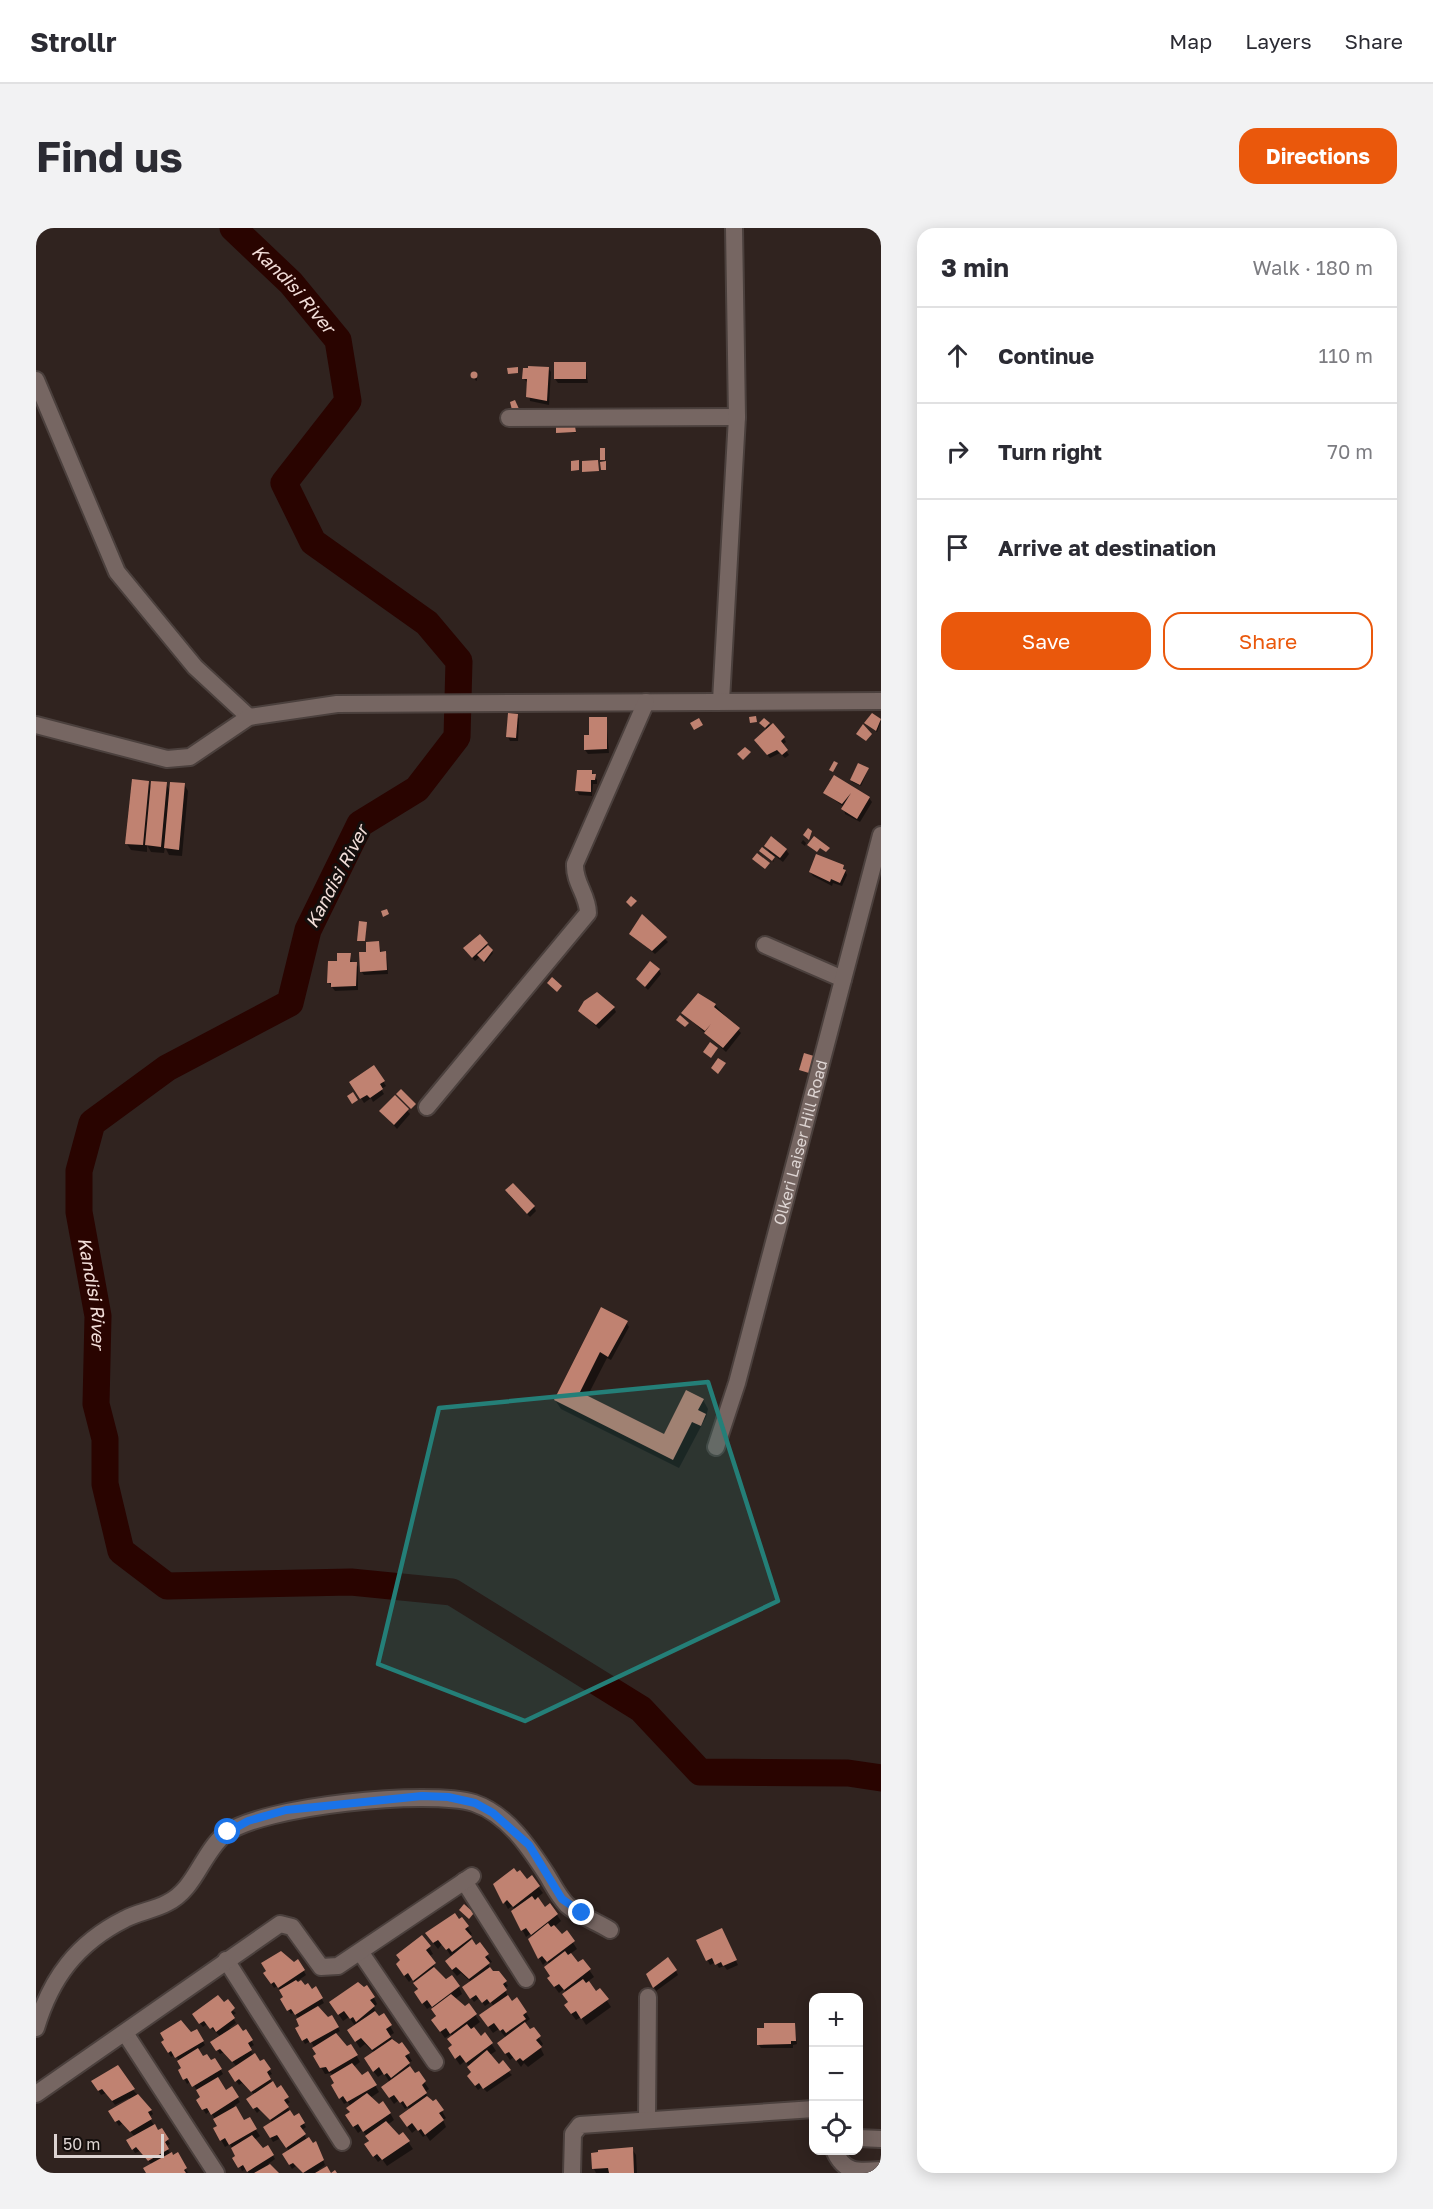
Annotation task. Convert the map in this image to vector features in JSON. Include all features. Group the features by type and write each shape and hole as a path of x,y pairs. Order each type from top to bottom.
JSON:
{"street":[{"path":"721,701 737,417 735,228"},
{"path":"36,380 117,572 195,667 249,717"},
{"path":"509,418 737,417"},
{"path":"36,725 166,759 190,757 249,717 337,704 881,701"},
{"path":"427,1107 588,913 588,901 575,874 575,864 646,702"},
{"name":"Olkeri Laiser Hill Road","path":"716,1447 737,1383 881,835"},
{"path":"765,945 843,979"},
{"path":"36,2028 45,1997 58,1974 77,1954 124,1919 168,1903 182,1892 211,1846 228,1832 248,1821 286,1810 422,1796 448,1797 475,1803 499,1818 529,1845 569,1906 610,1930"},
{"path":"36,2094 280,1924 292,1927 321,1967 338,1966 361,1953 468,1878 526,1980"},
{"path":"361,1953 435,2061"},
{"path":"226,1960 342,2142"},
{"path":"647,2120 648,1997"},
{"path":"125,2033 216,2173"},
{"path":"572,2173 573,2134 580,2125 809,2109"},
{"path":"863,2139 881,2139"},
{"path":"836,2155 839,2164 852,2173 881,2170"}],"highlighted area":[{"path":"708,1382 778,1601 525,1721 378,1664 439,1408"}],"building":[{"path":"554,362 586,362 586,379 554,379"},
{"path":"528,366 549,367 547,401 526,397 527,379 522,379 523,368 528,368"},
{"path":"518,367 518,373 508,374 507,368"},
{"path":"474,371 478,375 474,379 470,375"},
{"path":"515,400 519,409 512,410 510,402"},
{"path":"556,426 575,426 576,432 556,433"},
{"path":"600,448 605,448 605,460 600,460"},
{"path":"579,460 579,470 571,471 571,461"},
{"path":"598,460 599,471 582,472 582,461"},
{"path":"606,461 606,470 601,470 600,462"},
{"path":"508,713 518,714 516,738 506,737"},
{"path":"872,713 881,719 876,731 864,723"},
{"path":"756,716 757,722 750,723 749,717"},
{"path":"589,717 607,717 607,749 584,750 584,735 589,735"},
{"path":"699,718 703,725 694,730 690,723"},
{"path":"764,718 770,723 765,728 759,723"},
{"path":"773,723 785,737 781,741 788,750 782,755 777,750 767,755 754,740"},
{"path":"863,724 872,734 866,741 856,734"},
{"path":"745,747 751,752 743,760 737,754"},
{"path":"834,761 838,763 833,772 829,770"},
{"path":"858,763 869,768 860,785 850,780"},
{"path":"577,770 592,770 592,774 596,774 595,780 591,780 591,792 575,791"},
{"path":"834,775 870,797 857,819 841,809 851,793 842,804 823,793"},
{"path":"132,779 149,781 143,845 125,844"},
{"path":"151,781 167,782 161,847 145,845"},
{"path":"170,782 185,783 179,850 164,848"},
{"path":"808,828 812,831 809,840 803,835"},
{"path":"771,836 787,849 780,858 764,846"},
{"path":"814,836 830,848 826,852 820,848 817,852 807,845"},
{"path":"762,847 775,857 772,861 759,851"},
{"path":"757,853 770,863 765,869 752,859"},
{"path":"816,854 844,865 843,869 846,870 840,883 831,879 830,882 809,872"},
{"path":"631,896 637,901 631,907 626,902"},
{"path":"387,909 389,914 383,917 381,911"},
{"path":"642,914 667,937 652,951 629,934"},
{"path":"359,921 367,922 365,941 357,941"},
{"path":"480,934 488,943 472,958 463,948"},
{"path":"379,941 380,952 386,951 387,970 360,972 359,952 366,952 366,942"},
{"path":"488,945 493,950 484,962 477,955"},
{"path":"337,953 351,953 350,962 357,962 356,986 331,987 331,983 327,983 328,961 337,961"},
{"path":"650,961 660,969 645,987 636,979"},
{"path":"552,977 562,986 557,992 547,983"},
{"path":"597,992 615,1007 596,1025 578,1011 584,1001"},
{"path":"698,993 716,1004 714,1007 740,1028 723,1048 704,1033 711,1024 705,1031 681,1013"},
{"path":"680,1015 689,1023 685,1027 676,1020"},
{"path":"710,1042 718,1048 711,1058 703,1052"},
{"path":"804,1053 814,1056 809,1073 799,1070"},
{"path":"718,1058 726,1063 718,1074 711,1068"},
{"path":"374,1065 385,1081 380,1084 383,1089 370,1098 367,1095 360,1099 349,1082"},
{"path":"401,1089 416,1104 411,1109 396,1094"},
{"path":"353,1092 358,1100 352,1104 347,1096"},
{"path":"395,1095 409,1109 394,1125 379,1111"},
{"path":"513,1183 535,1206 527,1214 505,1190"},
{"path":"601,1307 628,1321 608,1357 600,1352 580,1392 664,1434 686,1390 704,1399 698,1410 706,1414 701,1426 692,1422 673,1460 554,1400"},
{"path":"514,1868 517,1872 520,1870 527,1879 532,1875 540,1886 513,1907 507,1900 503,1904 493,1884"},
{"path":"532,1896 535,1900 538,1897 545,1907 550,1903 558,1914 531,1935 526,1928 521,1931 511,1911"},
{"path":"464,1904 474,1913 469,1919 459,1910"},
{"path":"455,1913 459,1919 462,1917 469,1926 465,1929 472,1937 452,1952 449,1948 446,1950 438,1940 433,1943 425,1933"},
{"path":"548,1923 551,1927 554,1925 562,1934 567,1930 575,1941 547,1962 542,1956 538,1959 528,1939"},
{"path":"722,1928 737,1960 723,1966 721,1962 715,1965 712,1958 706,1961 696,1940"},
{"path":"422,1935 431,1946 426,1950 436,1963 413,1981 408,1973 404,1976 396,1964 400,1960 396,1955"},
{"path":"472,1939 476,1945 480,1942 489,1954 485,1957 490,1963 469,1979 456,1967 452,1970 445,1961"},
{"path":"281,1951 294,1962 298,1959 305,1970 278,1988 274,1982 271,1984 263,1973 266,1971 261,1963"},
{"path":"565,1951 568,1955 571,1953 578,1962 583,1959 591,1969 564,1990 559,1984 554,1987 547,1978 550,1976 544,1967"},
{"path":"668,1957 677,1970 653,1988 646,1974"},
{"path":"434,1967 446,1979 452,1975 460,1986 432,2007 427,2000 422,2004 414,1992 418,1989 413,1983"},
{"path":"490,1967 493,1971 499,1971 507,1981 503,1984 507,1990 490,2003 487,1999 482,2003 476,1995 470,1999 462,1987"},
{"path":"583,1979 586,1983 589,1981 596,1991 600,1988 609,1999 581,2019 576,2011 571,2014 564,2005 568,2002 562,1994"},
{"path":"296,1980 298,1982 301,1980 305,1985 308,1983 312,1989 316,1986 323,1998 295,2015 291,2009 287,2011 280,1999 283,1997 279,1990"},
{"path":"358,1982 364,1987 367,1985 375,1997 370,2000 375,2006 356,2022 353,2017 350,2019 344,2011 338,2015 329,2002"},
{"path":"451,1994 465,2006 469,2003 477,2014 450,2034 446,2028 440,2032 431,2020 436,2016 431,2009"},
{"path":"218,1995 224,2002 228,1999 235,2008 231,2012 235,2018 216,2032 213,2027 210,2029 204,2021 199,2024 192,2014"},
{"path":"508,1995 512,2001 517,1997 527,2012 523,2015 526,2019 506,2033 503,2029 500,2031 494,2023 488,2027 479,2015"},
{"path":"318,2006 328,2017 332,2015 339,2027 310,2043 307,2038 302,2041 295,2028 299,2026 296,2019"},
{"path":"375,2011 379,2016 384,2013 392,2025 386,2029 391,2037 372,2050 361,2038 355,2042 347,2030"},
{"path":"181,2020 191,2032 197,2029 204,2041 175,2058 171,2051 168,2053 161,2042 164,2040 160,2033"},
{"path":"525,2022 530,2029 534,2027 541,2036 536,2040 542,2047 523,2061 520,2058 516,2061 509,2052 505,2054 497,2043"},
{"path":"764,2023 795,2023 796,2041 791,2041 791,2044 757,2045 757,2028 764,2028"},
{"path":"238,2024 243,2031 246,2029 253,2040 248,2043 252,2050 232,2062 220,2049 216,2051 210,2042"},
{"path":"467,2024 471,2029 474,2027 481,2036 485,2032 493,2043 466,2063 460,2055 455,2059 448,2048 452,2045 447,2039"},
{"path":"336,2033 347,2046 351,2044 358,2055 329,2072 326,2067 320,2068 313,2056 316,2054 312,2048"},
{"path":"392,2039 399,2044 402,2042 410,2053 405,2056 410,2063 391,2078 387,2073 384,2075 379,2067 373,2072 364,2058"},
{"path":"198,2048 203,2056 207,2054 211,2060 215,2058 222,2069 192,2087 187,2078 183,2080 177,2061"},
{"path":"487,2050 499,2064 503,2060 511,2070 483,2089 479,2083 475,2086 467,2076 471,2072 467,2067"},
{"path":"255,2053 260,2061 264,2059 271,2069 267,2072 271,2079 251,2092 239,2079 235,2082 228,2071"},
{"path":"352,2063 362,2075 368,2071 377,2085 347,2102 343,2096 339,2099 331,2085 334,2083 330,2076"},
{"path":"118,2065 135,2089 112,2101 102,2089 98,2091 91,2081"},
{"path":"410,2066 415,2073 419,2071 426,2081 422,2085 427,2093 407,2107 403,2101 400,2103 394,2095 389,2098 381,2087"},
{"path":"218,2077 226,2090 232,2086 239,2097 211,2115 207,2108 202,2110 196,2100 200,2097 196,2090"},
{"path":"273,2081 277,2088 281,2085 289,2097 284,2100 289,2107 270,2120 257,2107 253,2109 246,2099"},
{"path":"367,2093 379,2104 383,2101 391,2113 363,2132 358,2124 353,2127 345,2115 350,2112 346,2108"},
{"path":"138,2094 152,2110 148,2112 152,2119 130,2132 119,2120 115,2122 108,2111"},
{"path":"427,2096 433,2101 436,2099 444,2110 439,2113 444,2120 425,2135 421,2129 418,2131 412,2123 407,2127 399,2116"},
{"path":"236,2106 244,2120 250,2117 257,2129 229,2145 225,2138 220,2141 213,2128 217,2126 213,2119"},
{"path":"290,2110 294,2116 299,2113 305,2123 300,2126 306,2134 286,2148 277,2135 270,2138 263,2127"},
{"path":"386,2121 399,2135 403,2132 410,2141 382,2160 377,2154 373,2157 364,2144 369,2141 365,2136"},
{"path":"155,2124 158,2130 162,2128 169,2139 165,2142 169,2149 148,2161 136,2147 132,2150 126,2140"},
{"path":"252,2135 263,2148 268,2145 274,2155 247,2172 243,2165 238,2168 232,2158 235,2156 231,2148"},
{"path":"309,2137 313,2143 316,2141 324,2160 303,2173 293,2163 289,2165 282,2154"},
{"path":"633,2147 634,2173 609,2173 608,2168 592,2169 591,2153 598,2152 598,2150"},
{"path":"172,2152 173,2155 178,2152 187,2168 184,2170 186,2173 146,2173 143,2168"},
{"path":"270,2164 279,2173 254,2173"},
{"path":"327,2166 331,2173 315,2173"}],"waterway":[{"name":"Kandisi River","path":"233,228 291,283 338,340 348,401 284,483 313,542 427,623 459,661 457,737 417,789 360,824 308,930 290,1003 167,1068 92,1123 79,1171 79,1212 98,1316 96,1404 105,1439 105,1484 121,1551 167,1586 351,1582 452,1592 641,1709 700,1772 848,1773 881,1778"}],"route":[{"path":"228,1832 248,1821 286,1810 422,1796 448,1797 475,1803 493,1813 529,1845 562,1899 582,1913"}]}
